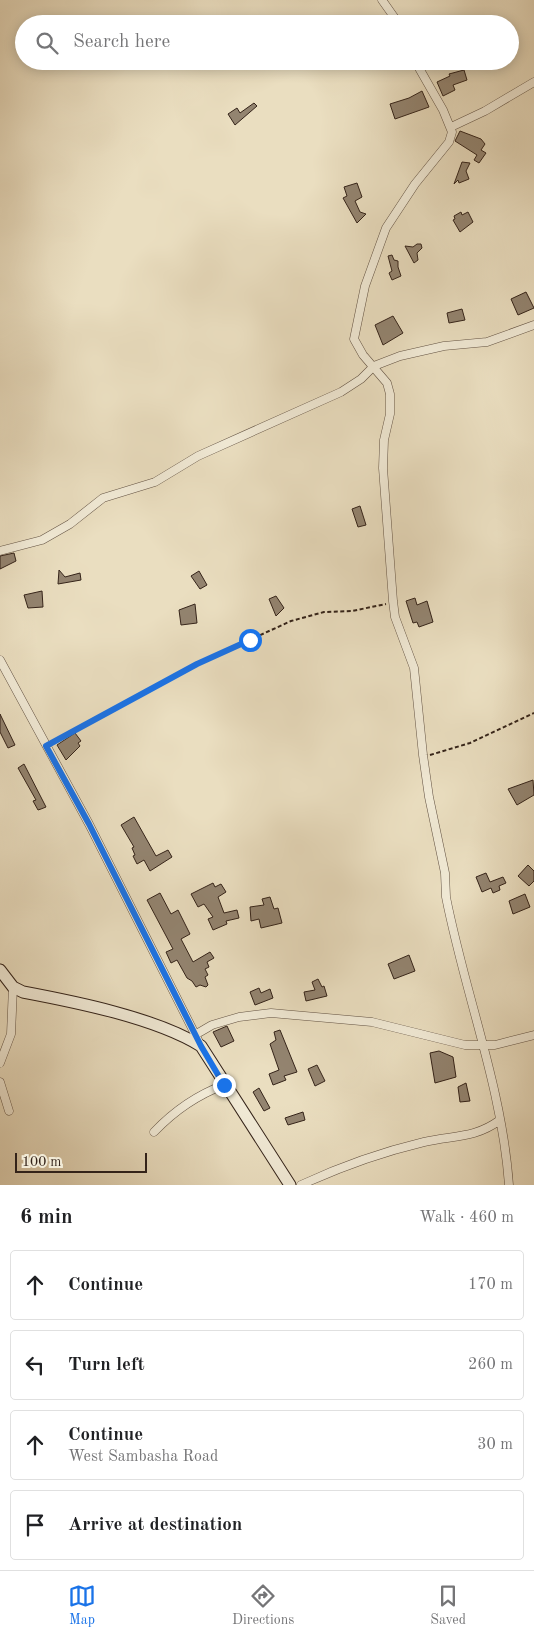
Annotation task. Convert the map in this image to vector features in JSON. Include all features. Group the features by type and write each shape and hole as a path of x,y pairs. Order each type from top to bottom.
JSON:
{"street":[{"path":"382,0 393,15"},
{"path":"421,70 451,127 448,142 395,212 375,254 354,332 356,344 387,383 390,394 390,414 384,440 383,468 395,617 414,668 423,756 429,797 445,873 450,916 484,1046 500,1120 509,1185"},
{"path":"451,127 485,111 534,82"},
{"path":"0,551 42,540 70,524 103,498 155,482 198,456 341,392 362,378 374,366 400,356 424,350 488,342 534,325"},
{"path":"0,660 89,824 201,1046 224,1085 290,1185"},
{"path":"0,970 13,987 23,992 100,1010 166,1029 183,1035 201,1046"},
{"path":"0,1063 11,1034 13,987"},
{"path":"200,1032 212,1025 239,1017 270,1013 372,1022 454,1043 484,1046 534,1035"},
{"path":"0,1082 9,1111"},
{"path":"154,1132 166,1119 194,1098 224,1085"},
{"path":"301,1185 382,1154 425,1142 478,1133 500,1120"}],"path":[{"path":"46,746 197,664 291,621 324,612 352,610 393,601"},
{"path":"423,756 470,743 534,713"}],"building":[{"path":"464,70 467,80 453,85 455,90 443,96 437,82 450,76 449,74"},
{"path":"422,91 429,107 395,119 390,104 409,98"},
{"path":"254,103 257,106 235,125 228,114 237,108 240,113"},
{"path":"460,131 481,139 485,144 481,150 486,153 479,163 474,160 477,155 455,141"},
{"path":"462,162 470,163 466,171 469,179 459,183 458,180 454,184"},
{"path":"357,183 362,197 355,201 360,212 366,214 357,223 343,198 347,196 344,187"},
{"path":"461,212 462,215 468,212 473,222 460,232 453,220 455,219 454,216"},
{"path":"421,244 422,248 417,253 418,260 414,263 405,246 413,247"},
{"path":"392,255 394,260 398,261 401,276 392,280 389,273 392,271 388,256"},
{"path":"526,292 534,308 518,315 511,299"},
{"path":"462,309 465,320 449,323 447,313"},
{"path":"393,316 403,333 383,345 375,325"},
{"path":"360,506 366,525 358,527 352,509"},
{"path":"14,553 16,561 0,569 0,556"},
{"path":"59,570 65,577 80,573 81,580 58,584"},
{"path":"199,571 207,585 200,589 191,576"},
{"path":"42,591 43,607 28,608 24,595"},
{"path":"276,596 284,608 276,616 269,599"},
{"path":"415,598 417,605 427,601 433,622 419,627 417,622 413,623 406,601"},
{"path":"195,604 197,623 181,625 179,610"},
{"path":"0,714 15,745 8,748 0,732"},
{"path":"75,733 81,741 78,743 80,746 66,760 57,745"},
{"path":"24,764 46,807 38,810 33,801 36,800 18,768"},
{"path":"533,780 534,795 517,805 508,789"},
{"path":"134,817 156,856 168,850 172,857 150,871 144,860 137,864 133,856 135,855 132,848 134,847 121,825"},
{"path":"528,865 534,871 534,881 529,886 518,876"},
{"path":"486,873 490,882 503,877 506,883 499,886 500,890 493,893 491,888 482,892 476,877"},
{"path":"213,883 215,887 221,884 226,892 218,897 224,913 237,910 239,918 226,921 227,924 213,930 208,919 213,917 204,904 198,907 191,894"},
{"path":"160,893 171,914 178,910 190,934 181,939 193,962 210,952 214,958 207,962 209,967 205,969 208,975 205,977 208,985 206,987 200,985 196,987 187,978 177,960 171,963 166,952 173,949 147,900"},
{"path":"525,894 530,907 513,914 509,901"},
{"path":"270,897 274,909 278,908 282,923 261,928 259,919 251,921 250,907 264,905 262,899"},
{"path":"409,955 415,971 394,979 388,964"},
{"path":"318,979 322,987 324,986 327,996 306,1001 304,992 315,990 312,982"},
{"path":"259,988 261,993 270,989 273,998 255,1005 250,992"},
{"path":"227,1026 234,1041 221,1047 213,1032"},
{"path":"280,1030 297,1072 284,1076 286,1080 273,1085 269,1074 279,1070 270,1044 276,1040 274,1032"},
{"path":"439,1051 453,1057 456,1077 435,1083 430,1053"},
{"path":"317,1065 325,1081 315,1086 308,1069"},
{"path":"466,1083 470,1101 460,1102 458,1087"},
{"path":"259,1088 270,1108 264,1111 253,1092"},
{"path":"303,1112 305,1120 288,1125 285,1118"}],"route":[{"path":"224,1085 201,1046 146,941 89,824 46,746 181,672 250,640"}]}
